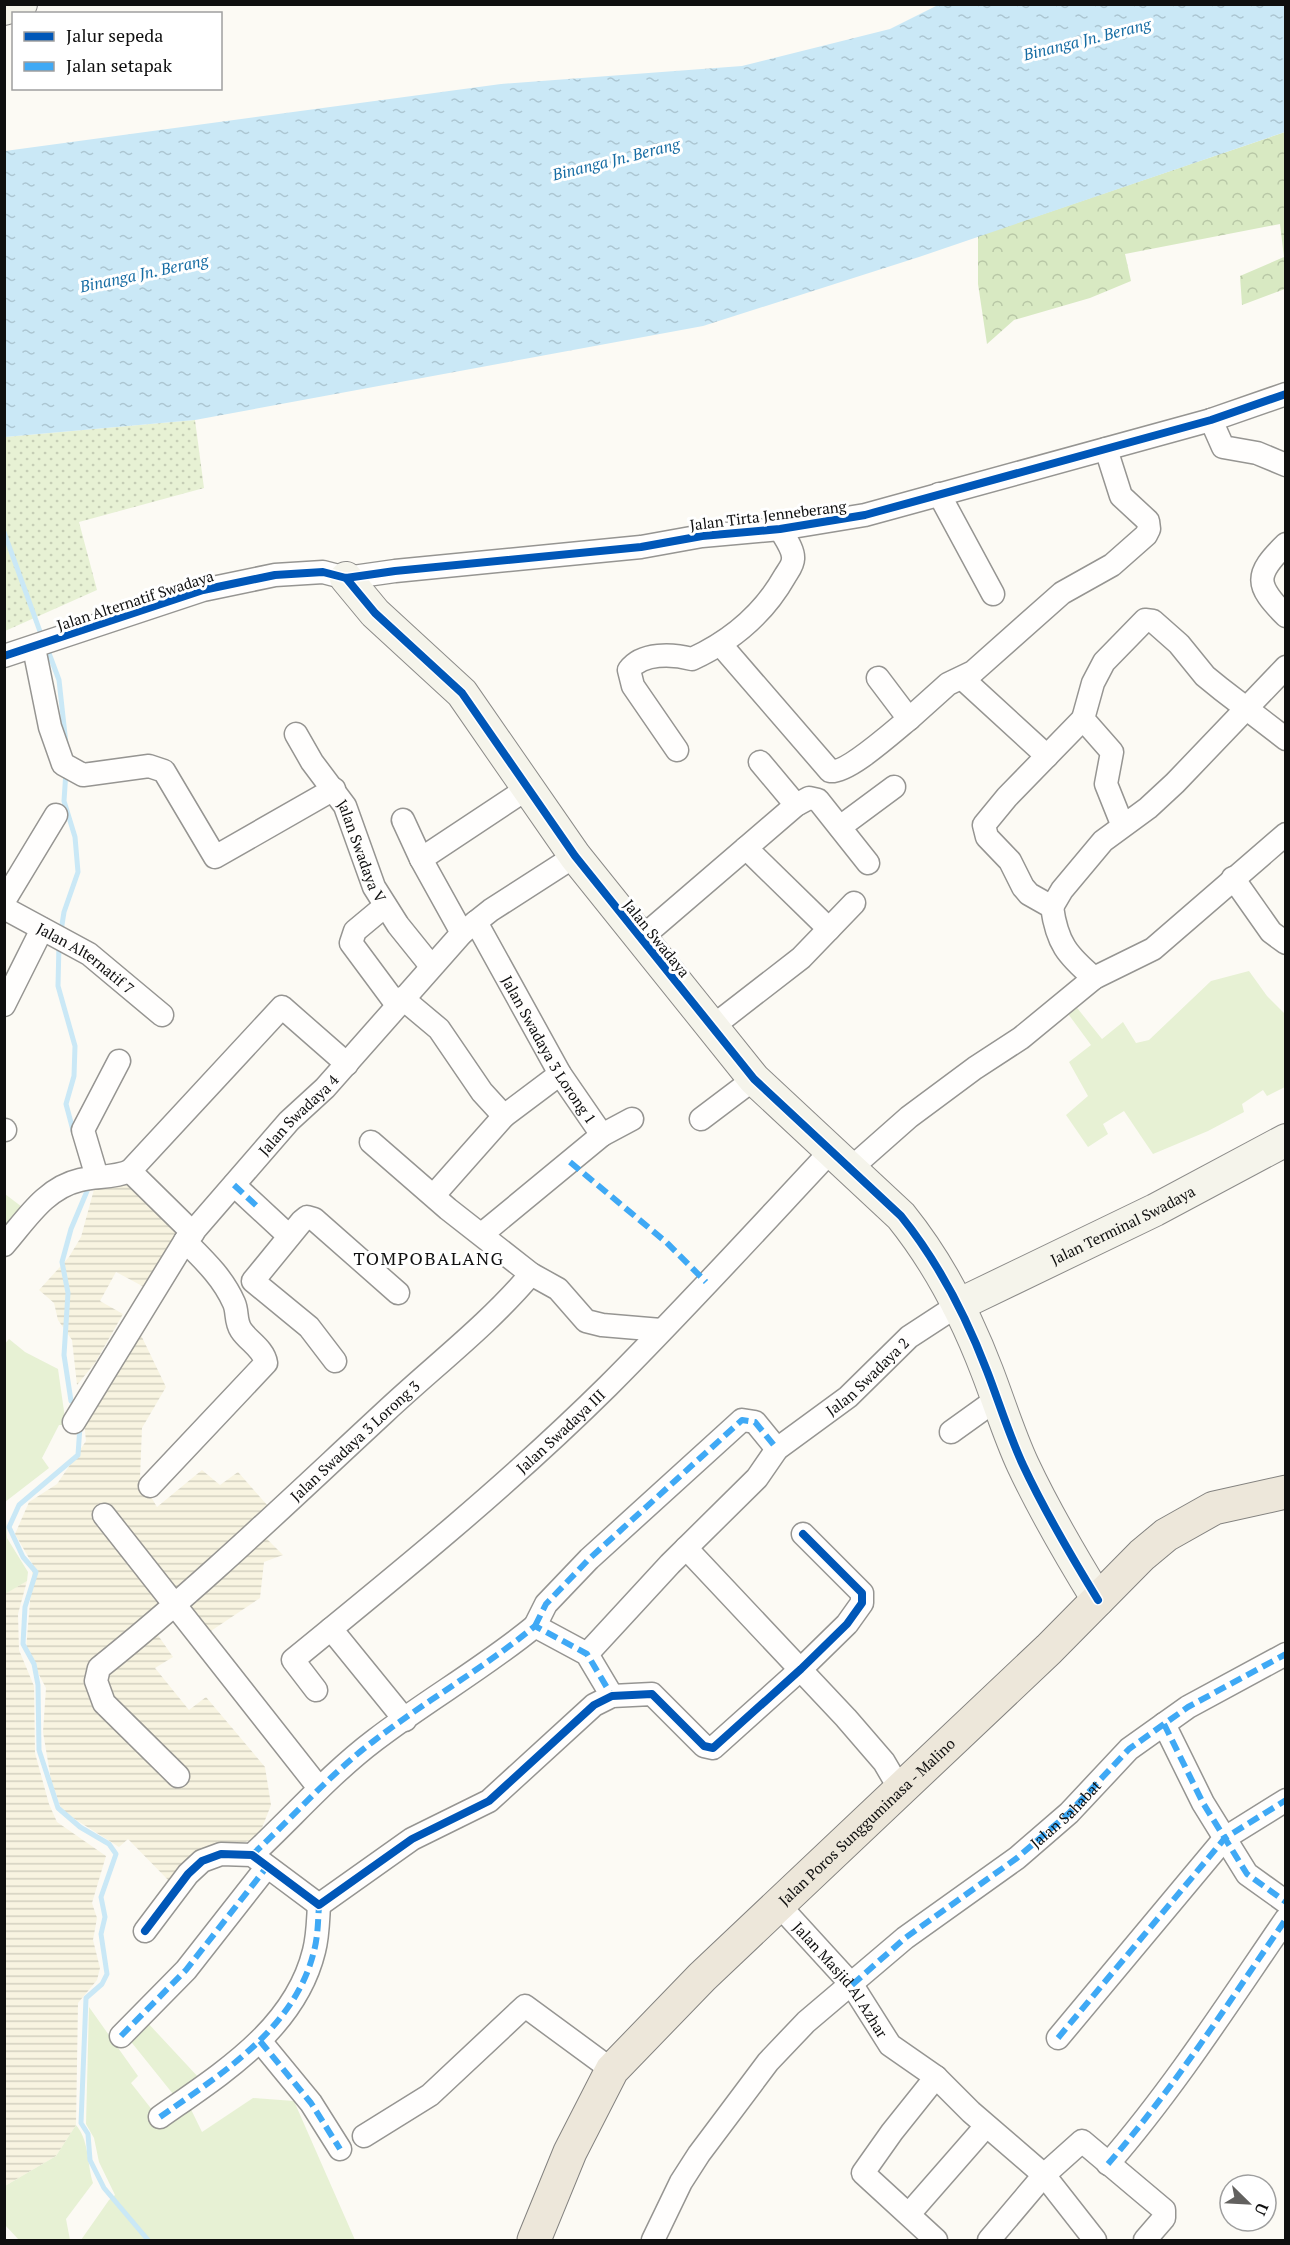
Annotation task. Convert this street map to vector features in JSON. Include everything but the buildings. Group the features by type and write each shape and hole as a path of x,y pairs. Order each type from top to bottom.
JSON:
{"main road":[{"name":"Jalan Poros Sungguminasa - Malino","path":"534,2240 570,2152 612,2070 641,2037 777,1903 901,1791 1142,1555 1188,1520 1214,1508 1286,1492"}],"street":[{"path":"4,9 21,4"},
{"name":"Jalan Tirta Jenneberang","path":"346,578 780,529 865,515 1211,420 1286,394"},
{"path":"1211,420 1223,447 1257,453 1286,465"},
{"path":"721,645 830,771 838,771 909,719 948,684 963,679 996,653 1062,593 1112,565 1146,535 1149,529 1148,521 1121,496 1106,449"},
{"path":"939,494 993,594"},
{"path":"677,750 633,686 629,670 632,665 662,655 692,659 721,645 766,604 792,563 791,551 780,529"},
{"path":"1286,544 1268,562 1261,578 1269,599 1286,616"},
{"name":"Jalan Alternatif Swadaya","path":"4,656 34,648 203,590 275,574 323,572 346,578"},
{"name":"Jalan Swadaya","path":"346,578 382,621 462,693 575,856 754,1079 901,1216 919,1238 958,1305 1022,1463 1047,1514 1098,1600"},
{"path":"1052,907 1029,894 1023,887 1010,861 987,837 984,825 1083,719 1093,683 1104,662 1140,623 1149,619 1179,644 1205,676 1286,739"},
{"path":"34,648 50,727 63,764 83,775 148,766 159,767 164,771 215,857 334,789"},
{"path":"1094,978 1074,961 1058,939 1052,907 1062,890 1102,841 1122,824 1148,808 1247,710 1286,666"},
{"path":"878,678 909,719"},
{"path":"963,679 1047,756"},
{"path":"1083,719 1112,752 1106,784 1122,824"},
{"name":"Jalan Swadaya V","path":"296,734 312,762 345,806 366,871 385,906 431,966"},
{"path":"760,762 796,805"},
{"path":"840,827 894,787"},
{"path":"421,859 528,788"},
{"path":"640,939 796,805 809,798 818,800 868,863"},
{"path":"4,901 56,815"},
{"name":"Jalan Swadaya 3 Lorong 1","path":"403,820 421,859 469,928 560,1074 602,1135 482,1234"},
{"name":"Jalan Swadaya III","path":"316,1690 293,1660 478,1507 609,1385 661,1330 840,1161 909,1117 975,1068 1021,1038 1094,978 1153,949 1286,834"},
{"path":"746,848 829,929"},
{"name":"Jalan Swadaya 4","path":"74,1422 189,1237 289,1121 347,1064 431,966 469,928 575,856"},
{"path":"1233,878 1271,932 1286,943"},
{"path":"712,1027 801,958 854,903"},
{"path":"385,906 355,932 351,943 399,1002 439,1029 482,1092 504,1116"},
{"name":"Jalan Alternatif 7","path":"4,908 89,954 162,1015"},
{"path":"4,1005 42,929"},
{"path":"4,1245 44,1199 55,1190 69,1183 97,1177 114,1178 130,1171 282,1007 347,1064"},
{"path":"97,1177 83,1130 119,1061"},
{"path":"434,1195 504,1116 560,1074"},
{"path":"701,1119 754,1079"},
{"path":"602,1135 632,1119"},
{"name":"Jalan Terminal Swadaya","path":"958,1305 1155,1210 1286,1140"},
{"path":"371,1142 531,1275 558,1289 581,1318 592,1324 661,1330"},
{"path":"130,1171 189,1237 221,1278 236,1306 237,1322 241,1331 265,1356 266,1362 150,1486"},
{"path":"234,1185 289,1236"},
{"path":"335,1361 309,1327 253,1281 289,1236 307,1217 314,1219 398,1293"},
{"name":"Jalan Swadaya 3 Lorong 3","path":"178,1776 104,1703 96,1681 99,1668 176,1606 442,1359 508,1301 531,1275"},
{"name":"Jalan Swadaya 2","path":"587,1654 686,1548 757,1478 777,1449 848,1397 909,1337 958,1305"},
{"path":"951,1432 997,1399"},
{"path":"121,2036 186,1970 259,1862 319,1788 374,1740 487,1663 535,1626 546,1604 590,1559 742,1420 755,1422 777,1449"},
{"path":"104,1515 319,1788"},
{"path":"160,2117 229,2068 260,2041 289,2004 309,1967 315,1950 319,1905 412,1839 489,1801 594,1706 612,1696 652,1694 704,1746 713,1748 801,1669 847,1624 858,1611 863,1599 862,1593 803,1534"},
{"path":"686,1548 801,1669 884,1762 901,1791"},
{"path":"535,1626 587,1654 612,1696"},
{"path":"332,1629 405,1719"},
{"name":"Jalan Sahabat","path":"653,2241 681,2182 748,2087 806,2022 905,1938 1017,1858 1069,1813 1129,1749 1188,1707 1286,1654"},
{"path":"1164,1724 1184,1768 1246,1874 1282,1896"},
{"path":"1058,2038 1225,1838 1286,1800"},
{"path":"145,1931 188,1874 202,1861 221,1854 259,1862 319,1905"},
{"name":"Jalan Masjid Al Azhar","path":"777,1903 852,1985 890,2045 936,2077 986,2126 1044,2175 1095,2241"},
{"path":"1108,2164 1139,2128 1181,2072 1286,1919"},
{"path":"364,2136 430,2095 525,2006 612,2070"},
{"path":"260,2041 311,2103 340,2149"},
{"path":"936,2077 864,2170 865,2177 909,2214 936,2241"},
{"path":"909,2214 986,2126"},
{"path":"989,2241 1044,2175 1082,2141 1164,2210 1164,2218 1145,2241"}],"shaded area":[{"path":"126,1177 178,1229 146,1288 116,1272 100,1301 123,1314 95,1363 77,1385 72,1340 58,1320 54,1303 39,1290 69,1257 81,1237 96,1182"},
{"path":"139,1331 166,1387 142,1428 140,1478 157,1507 202,1470 220,1485 238,1472 268,1506 261,1533 283,1555 264,1562 260,1598 190,1645 172,1613 151,1625 173,1657 155,1668 189,1710 206,1697 265,1767 271,1805 258,1838 236,1845 171,1883 128,1839 119,1847 62,1811 51,1780 43,1732 46,1688 26,1650 33,1565 15,1534 29,1502 57,1484 86,1441 84,1421"},
{"path":"27,1581 18,1614 19,1650 34,1686 35,1753 49,1804 57,1822 106,1856 92,1903 97,1918 93,1940 100,1968 97,1980 78,2003 76,2125 56,2156 5,2186 4,1594"}],"green space":[{"path":"1285,132 1285,289 1242,305 1240,276 1284,257 1280,224 1125,254 1131,281 1090,298 1014,320 987,344 978,284 978,236"},
{"path":"195,420 204,488 79,522 97,590 5,631 5,437"},
{"path":"1249,971 1267,996 1285,1014 1285,1087 1267,1096 1263,1090 1242,1104 1244,1112 1208,1131 1153,1154 1124,1111 1103,1124 1108,1134 1088,1147 1066,1115 1088,1096 1069,1062 1091,1045 1066,1011 1074,1004 1102,1039 1123,1022 1136,1043 1149,1040 1211,981"},
{"path":"5,1194 26,1210 5,1236"},
{"path":"9,1339 25,1352 58,1369 66,1425 59,1425 42,1458 49,1468 5,1502 7,1538 28,1572 27,1581 5,1594 4,1345"},
{"path":"89,2007 138,2076 131,2083 153,2111 173,2094 128,2038 146,2021 200,2079 182,2091 202,2132 253,2098 294,2101 355,2240 81,2240 115,2195 99,2162 94,2138 86,2124"},
{"path":"76,2125 86,2145 93,2183 66,2219 70,2240 19,2240 5,2225 5,2186 56,2156"}],"water":[{"name":"Binanga Jn. Berang","path":"940,4 1285,5 1285,132 919,257 703,326 195,420 5,437 5,151 501,84 742,66 890,29"}],"waterway":[{"path":"4,532 42,637"},
{"path":"47,648 59,680 66,744"},
{"path":"61,931 64,912 78,872 75,837 64,801 66,771"},
{"path":"59,944 58,986 75,1046 74,1076 66,1104 74,1134"},
{"path":"71,1401 64,1355 68,1293 62,1262 71,1229 90,1184"},
{"path":"80,1426 78,1455 19,1505 9,1527 23,1557 36,1572 25,1607 23,1644 34,1664 38,1685 39,1750 58,1808 80,1827 109,1844 116,1854 101,1897 105,1917 101,1934 107,1974 102,1984 86,1998 81,2123 88,2134 90,2160 104,2188 148,2240"}],"marked path":[{"path":"570,1162 666,1242 706,1282"},
{"path":"234,1185 260,1209"},
{"path":"535,1626 546,1604 589,1559 742,1420 755,1422 777,1449"},
{"path":"252,1855 358,1753 535,1626 587,1654 612,1696"},
{"path":"852,1985 905,1938 1017,1858 1069,1813 1129,1749 1188,1707 1286,1654"},
{"path":"1164,1724 1203,1803 1247,1874 1286,1902"},
{"path":"1058,2038 1225,1838 1286,1800"},
{"path":"121,2036 186,1970 266,1868"},
{"path":"160,2117 231,2066 253,2047 290,2004 304,1979 314,1951 319,1905"},
{"path":"1108,2164 1178,2075 1286,1919"},
{"path":"260,2041 311,2103 340,2149"}],"cycle path":[{"path":"4,656 203,590 275,575 323,572 346,578 395,571 641,547 702,536 780,529 865,515 1211,420 1286,394"},
{"path":"346,578 375,613 462,693 575,856 754,1079 901,1216 927,1252 950,1290 970,1330 1013,1442 1031,1482 1098,1600"},
{"path":"145,1931 188,1874 202,1861 221,1854 252,1855 319,1905 412,1839 489,1801 594,1705 612,1696 652,1694 704,1746 713,1748 801,1669 847,1624 862,1603 862,1593 803,1534"}],"district":[{"name":"TOMPOBALANG","path":"429,1258"}]}
